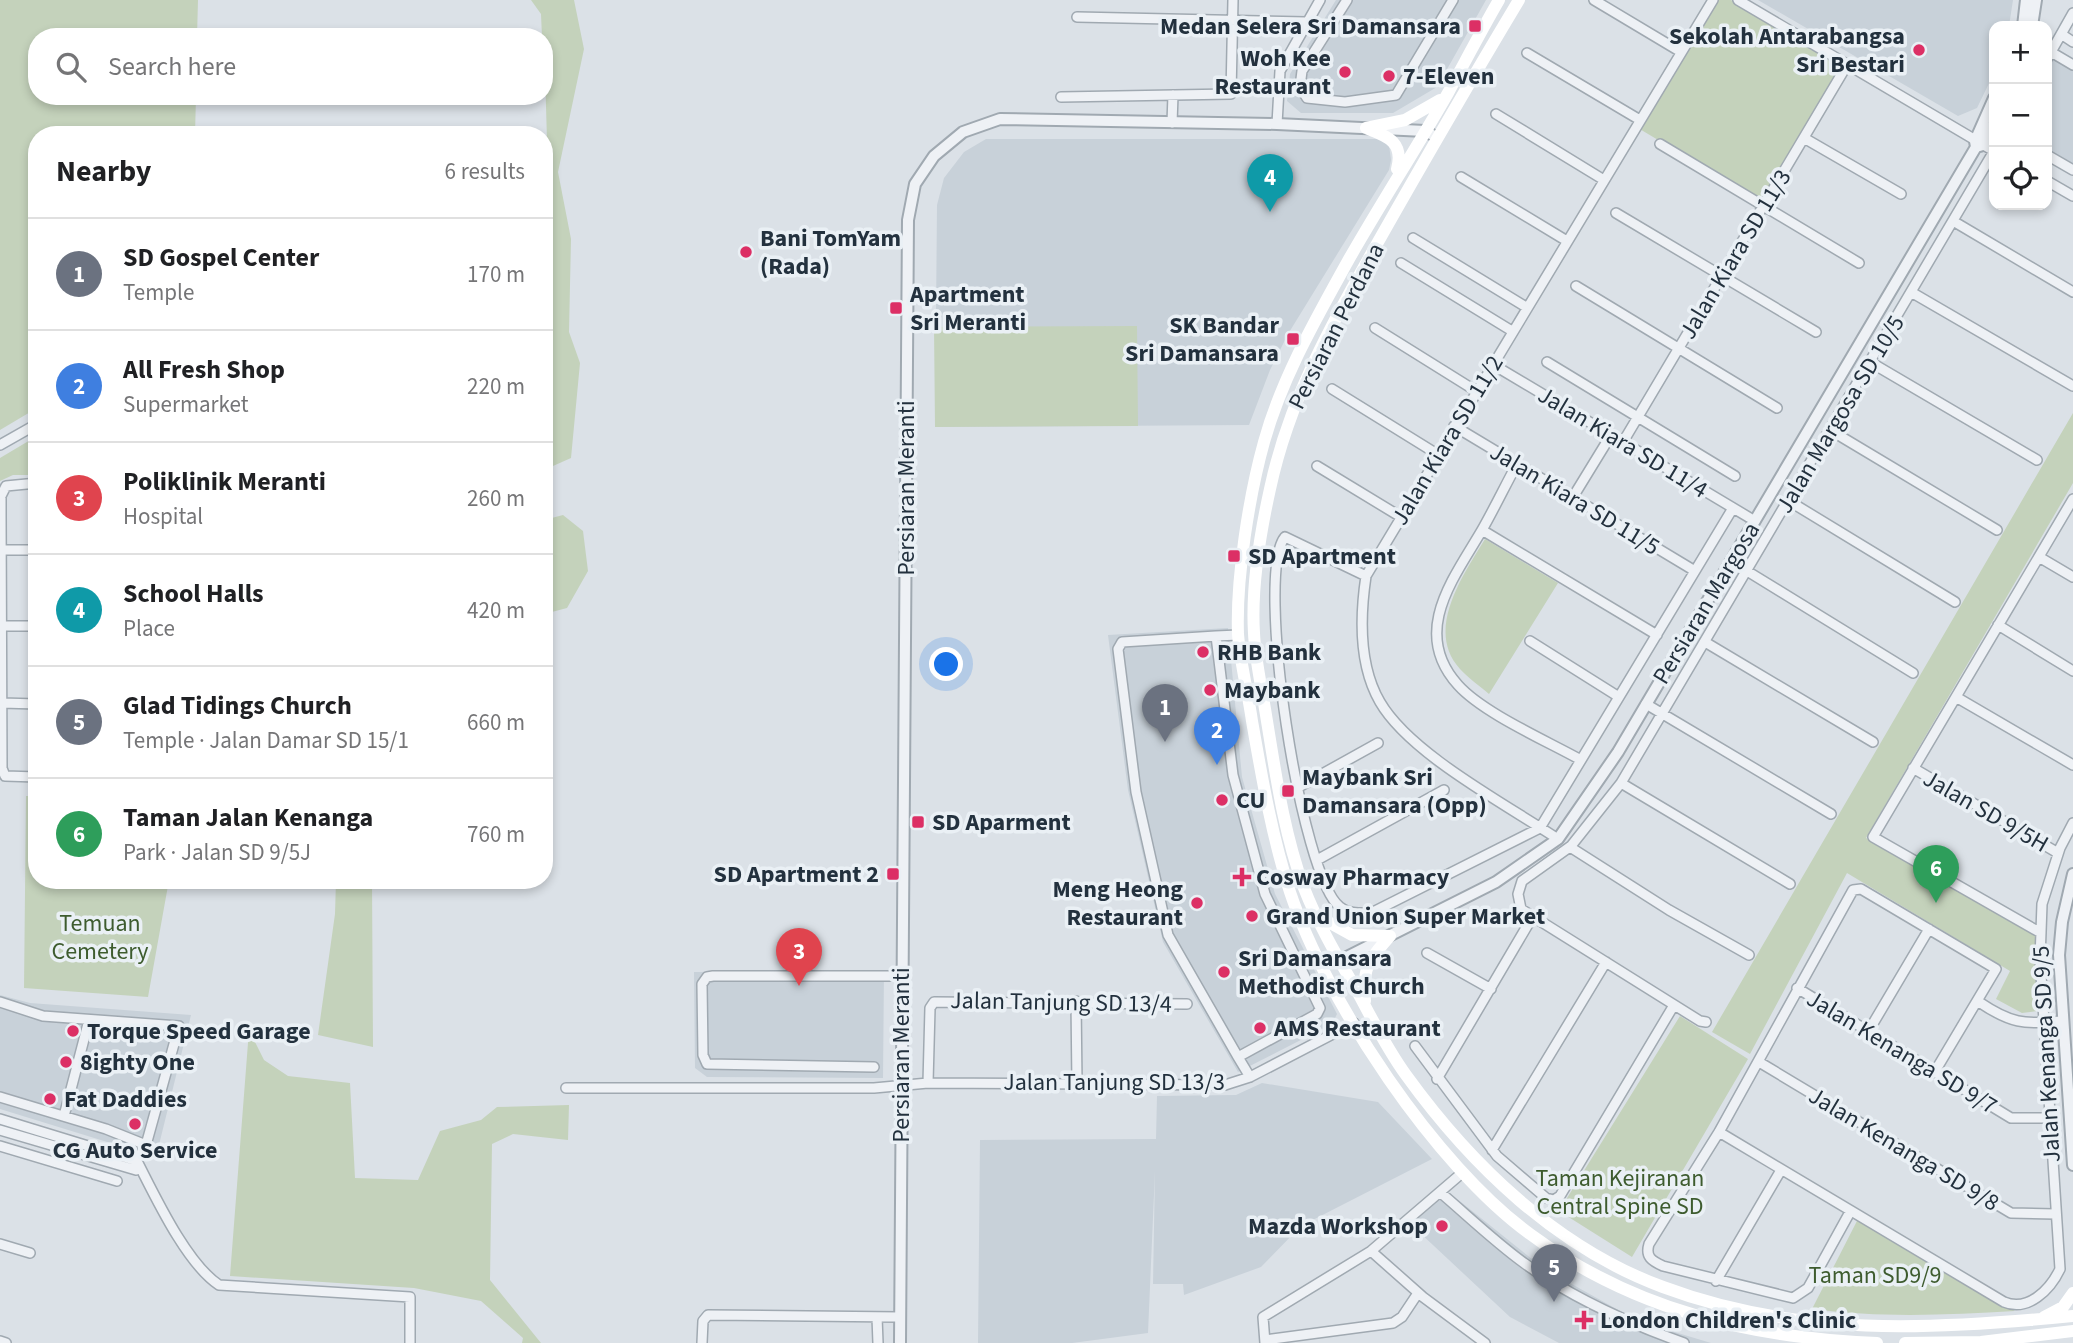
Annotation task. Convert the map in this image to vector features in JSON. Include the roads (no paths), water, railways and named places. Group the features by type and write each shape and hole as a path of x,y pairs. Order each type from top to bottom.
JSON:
{"main road":[{"name":"Persiaran Perdana","path":"1499,0 1447,95 1395,176 1307,338 1274,408 1253,489 1238,635 1261,773 1289,888 1300,920 1352,1018 1404,1100 1462,1173 1503,1214 1595,1275 1654,1302 1716,1323 1812,1342 1877,1343"},
{"name":"Persiaran Perdana","path":"1519,0 1437,138 1320,347 1291,413 1269,493 1254,598 1254,635 1276,775 1292,848 1314,913 1405,1073 1502,1186 1539,1217 1605,1261 1660,1287 1725,1307 1810,1324 1891,1328 1984,1325 2073,1316"},
{"path":"1366,128 1405,120 1447,95"},
{"path":"1366,128 1394,141 1400,159 1395,176"},
{"path":"1314,913 1352,935 1390,936"},
{"path":"1300,920 1328,958 1339,961 1336,973 1352,1018"},
{"path":"1366,1008 1364,972 1368,961 1390,936"},
{"path":"1654,1302 1660,1287"},
{"path":"2037,1320 2063,1307 2073,1293"},
{"path":"1905,1343 1981,1342 2069,1330"}],"street":[{"path":"1061,97 1231,94 1233,0"},
{"path":"1277,124 1280,71 1320,0"},
{"path":"1347,0 1302,71 1300,88 1307,98 1345,102 1396,95 1453,0"},
{"path":"1594,0 1681,52"},
{"name":"Jalan Kiara SD 11/2","path":"1558,839 1426,751 1386,711 1373,686 1366,661 1361,607 1366,576 1437,454 1713,0"},
{"path":"1738,0 1989,149"},
{"path":"2024,21 2026,0"},
{"path":"2033,21 2036,0"},
{"path":"2052,47 2073,13"},
{"path":"1077,17 1306,22"},
{"path":"2061,34 2073,42"},
{"path":"2052,51 2073,65"},
{"path":"1527,53 1640,120"},
{"name":"Jalan Kiara SD 11/3","path":"1623,442 1847,65"},
{"path":"1172,123 1173,95"},
{"name":"Persiaran Margosa","path":"1978,144 1989,112"},
{"path":"1496,114 1604,180"},
{"name":"Persiaran Meranti","path":"900,1343 908,220 915,184 941,149 980,123 1000,119 1277,124 1425,131 1437,138"},
{"name":"Persiaran Margosa","path":"1339,961 1496,883 1558,839 1618,752 1989,130"},
{"path":"1804,138 1901,194"},
{"path":"1660,144 1859,263"},
{"path":"2052,158 2073,170"},
{"name":"Jalan Margosa SD 10/5","path":"1534,916 1521,909 1518,894 1522,881 1570,847 1621,783 1989,160"},
{"path":"1461,177 1567,241"},
{"path":"2052,184 2073,197"},
{"path":"1616,214 1816,332"},
{"path":"1953,221 2073,292"},
{"path":"1413,238 1527,307"},
{"path":"1401,263 1512,331"},
{"path":"1576,286 1777,408"},
{"path":"1912,292 2073,386"},
{"path":"1375,328 1476,391"},
{"path":"1547,362 1735,476"},
{"path":"1870,362 2037,460"},
{"name":"Jalan Kiara SD 11/4","path":"1492,364 1755,521"},
{"path":"1332,389 1437,454"},
{"name":"Jalan Kiara SD 11/5","path":"1454,426 1695,571"},
{"path":"0,445 28,429"},
{"path":"1830,430 1997,530"},
{"path":"1573,498 1611,435"},
{"path":"1517,464 1440,605 1437,626 1442,657 1450,673 1469,695 1581,760"},
{"path":"1317,466 1401,517"},
{"path":"28,484 6,486 1,496 0,626 3,772 10,776 28,777"},
{"path":"2041,933 1873,837 2073,499"},
{"path":"1789,501 1955,602"},
{"path":"1366,576 1285,537 1281,543 1275,639 1297,788 1317,860 1330,894 1340,907 1355,913 1380,911 1540,828 1733,508"},
{"path":"1482,530 1657,635"},
{"path":"1,550 28,550"},
{"path":"2039,556 2073,577"},
{"path":"1747,571 1913,673"},
{"path":"1998,625 2073,671"},
{"path":"0,626 28,626"},
{"path":"1238,635 1124,641 1118,649 1136,792 1168,935 1250,1077"},
{"path":"1216,636 1233,775 1265,894 1320,1008 1317,1014 1238,1057"},
{"path":"1530,641 1619,697"},
{"path":"1704,642 1873,742"},
{"path":"1956,697 2073,765"},
{"path":"2,703 28,704"},
{"path":"1646,704 1831,814"},
{"path":"1297,788 1378,743"},
{"name":"Jalan SD 9/5H","path":"1913,768 2058,853"},
{"path":"1621,783 1790,884"},
{"path":"1317,860 1444,790"},
{"name":"Jalan Kenanga SD 9/5","path":"1850,1212 2012,1306 2035,1300 2058,1273 2042,1023 2041,933 2042,904 2058,853 2073,824"},
{"path":"1570,847 1669,910 1749,955"},
{"path":"2073,874 2062,922 2061,1021 2073,1165"},
{"path":"1719,1132 1850,1212 1808,1288 1798,1297 1787,1298 1716,1281 1652,1261 1648,1253 1649,1244 1759,1062 1850,892 1857,888 1995,967 1995,974 1979,1002 1934,1073"},
{"path":"1437,1079 1534,916 1674,1005 1706,1022"},
{"path":"1868,1032 1929,929"},
{"path":"1427,953 1491,989"},
{"path":"1492,1150 1606,962"},
{"path":"874,1067 707,1064 703,1055 702,984 706,978 901,976"},
{"name":"Jalan Kenanga SD 9/7","path":"1797,988 2011,1118 2048,1118"},
{"path":"1076,1001 1077,1083"},
{"name":"Jalan Tanjung SD 13/4","path":"928,1083 930,1008 934,1002 1076,1001 1187,1004"},
{"path":"0,1002 43,1016 179,1026 146,1146 135,1165"},
{"path":"1979,1002 2010,1021 2061,1021"},
{"path":"1415,1046 1492,1150 1546,1198 1553,1200 1560,1196 1674,1005"},
{"name":"Jalan Tanjung SD 13/3","path":"566,1088 862,1088 928,1083 1216,1085 1250,1077 1352,1018"},
{"path":"64,1116 89,1020"},
{"name":"Jalan Kenanga SD 9/8","path":"1759,1062 2011,1213 2055,1214"},
{"path":"0,1097 136,1139 146,1146"},
{"path":"0,1119 135,1165 144,1174 189,1252 209,1279 219,1285 410,1297 410,1343"},
{"path":"0,1130 135,1165"},
{"path":"0,1146 117,1181"},
{"path":"1716,1281 1781,1170"},
{"path":"1418,1293 1402,1317 1393,1322 1265,1341 1262,1317 1371,1251 1462,1173"},
{"path":"1441,1193 1523,1263 1569,1292 1637,1326 1684,1343"},
{"path":"0,1244 30,1252"},
{"path":"1371,1251 1418,1293 1485,1343"},
{"path":"702,1343 704,1317 899,1317"},
{"path":"877,1317 878,1343"},
{"path":"1810,1324 1812,1342"},
{"path":"0,1341 6,1343"}],"place":[{"name":"Medan Selera Sri Damansara","path":"1475,26"},
{"name":"Sekolah Antarabangsa Sri Bestari","path":"1919,50"},
{"name":"Woh Kee Restaurant","path":"1345,72"},
{"name":"7-Eleven","path":"1389,76"},
{"name":"School Halls","path":"1270,212"},
{"name":"Bani TomYam (Rada)","path":"746,252"},
{"name":"Apartment Sri Meranti","path":"896,308"},
{"name":"SK Bandar Sri Damansara","path":"1293,339"},
{"name":"SD Apartment","path":"1234,556"},
{"name":"RHB Bank","path":"1203,652"},
{"name":"Maybank","path":"1210,690"},
{"name":"SD Gospel Center","path":"1165,742"},
{"name":"All Fresh Shop","path":"1217,765"},
{"name":"Maybank Sri Damansara (Opp)","path":"1288,791"},
{"name":"CU","path":"1222,800"},
{"name":"SD Aparment","path":"918,822"},
{"name":"SD Apartment 2","path":"893,874"},
{"name":"Cosway Pharmacy","path":"1242,877"},
{"name":"Meng Heong Restaurant","path":"1197,903"},
{"name":"Taman Jalan Kenanga","path":"1936,903"},
{"name":"Grand Union Super Market","path":"1252,916"},
{"name":"Sri Damansara Methodist Church","path":"1224,972"},
{"name":"Poliklinik Meranti","path":"799,986"},
{"name":"AMS Restaurant","path":"1260,1028"},
{"name":"Torque Speed Garage","path":"73,1031"},
{"name":"8ighty One","path":"66,1062"},
{"name":"Fat Daddies","path":"50,1099"},
{"name":"CG Auto Service","path":"135,1124"},
{"name":"Mazda Workshop","path":"1442,1226"},
{"name":"Glad Tidings Church","path":"1554,1302"},
{"name":"London Children's Clinic","path":"1584,1320"}],"park label":[{"name":"Temuan Cemetery","path":"100,937"},
{"name":"Taman Kejiranan Central Spine SD","path":"1620,1192"},
{"name":"Taman SD9/9","path":"1875,1275"}]}
